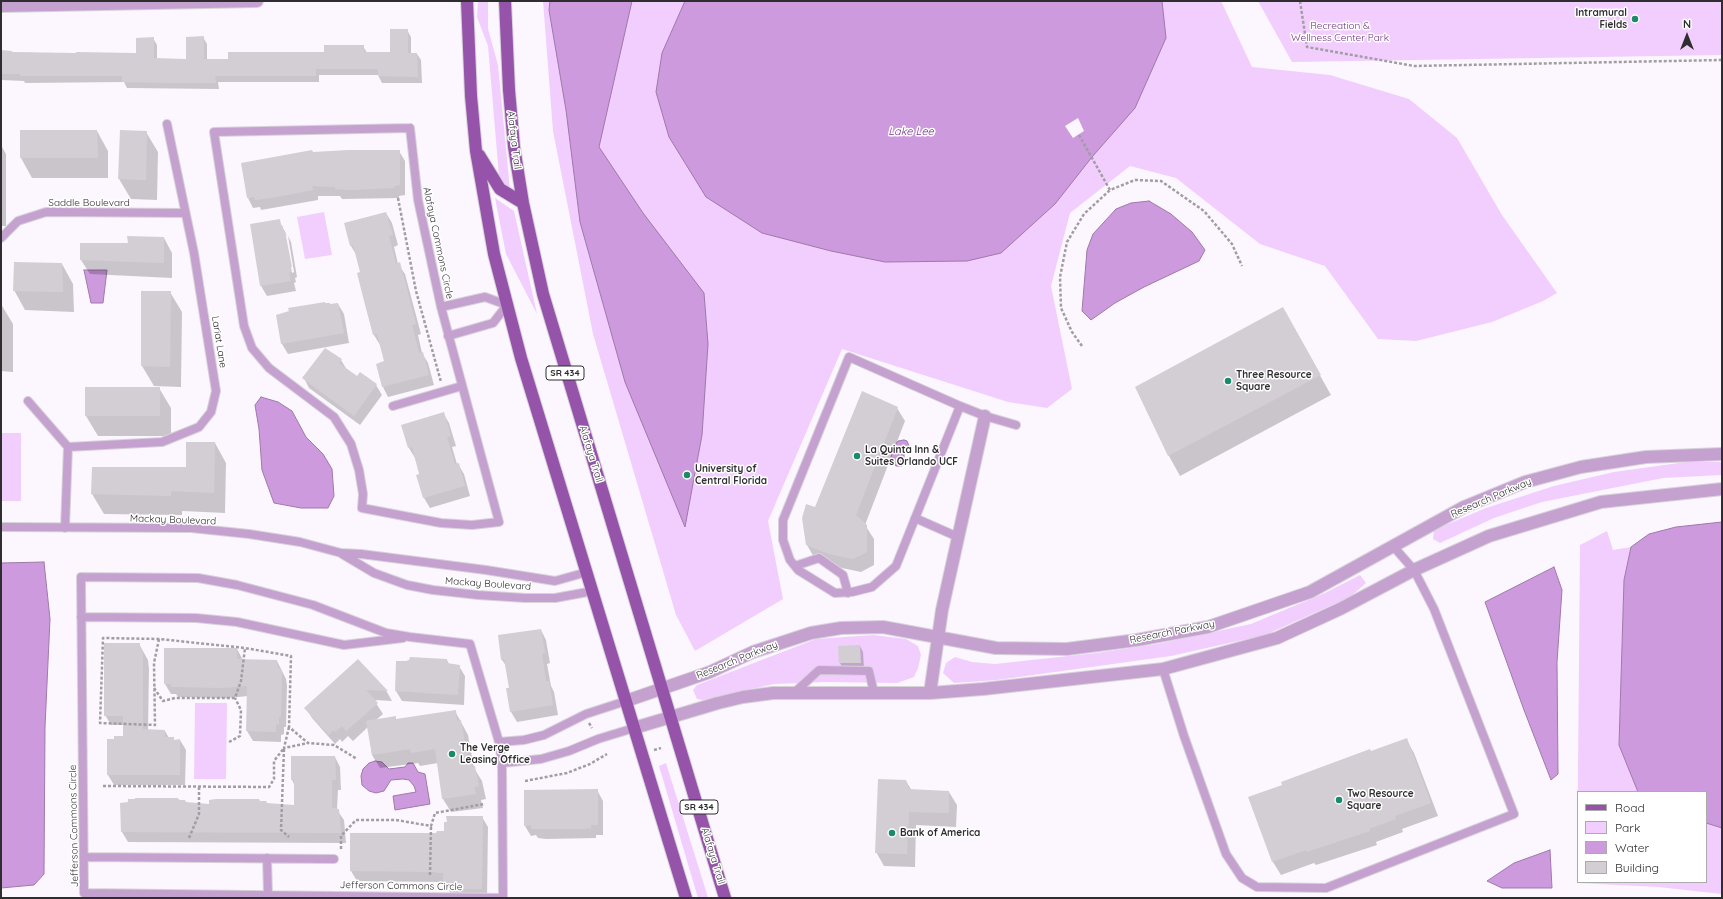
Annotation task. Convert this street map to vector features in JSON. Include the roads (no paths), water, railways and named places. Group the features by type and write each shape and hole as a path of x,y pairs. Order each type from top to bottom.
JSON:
{"main road":[{"path":"467,1 471,96 476,151 493,247 507,305 523,366 686,898"},
{"name":"Alafaya Trail","path":"505,1 509,90 514,147 542,294 725,898"},
{"path":"476,151 500,189 524,203"}],"street":[{"path":"1,6 257,1"},
{"path":"930,693 938,637 958,537 985,416"},
{"name":"Research Parkway","path":"626,701 710,672 753,652 811,633 841,628 883,627 996,648 1067,649 1137,640 1200,628 1310,592 1464,507 1525,482 1581,467 1646,457 1722,454"},
{"path":"634,728 743,697 773,693 930,693 983,689 1163,669 1276,638 1340,609 1414,570 1489,536 1601,502 1722,490"}],"lane":[{"name":"Lariat Lane","path":"68,447 162,442 198,427 211,412 216,391 194,253 167,124"},
{"name":"Alafaya Commons Circle","path":"410,128 418,200 441,307 499,522 472,525 441,523 362,508 363,494 360,470 351,444 334,417 269,368 252,348 244,326 214,132 410,128"},
{"name":"Saddle Boulevard","path":"1,238 18,221 46,212 185,213"},
{"path":"441,307 485,297 507,305 493,323 448,336"},
{"path":"960,406 896,566 872,587 835,593 798,570 790,560 783,540 783,520 849,357 960,406 985,416 1016,425"},
{"path":"393,406 462,386"},
{"path":"28,401 68,447 65,528"},
{"path":"916,518 958,537"},
{"name":"Mackay Boulevard","path":"1,527 192,528 249,534 300,542 341,553 361,554 486,570 555,581 587,572"},
{"path":"1163,669 1184,736 1226,854 1242,878 1258,886 1326,888 1514,814 1434,609 1414,570 1393,546"},
{"name":"Mackay Boulevard","path":"341,553 374,573 407,585 433,590 478,596 525,598 555,598 592,591"},
{"path":"795,566 819,558 843,575 848,592"},
{"name":"Jefferson Commons Circle","path":"81,577 198,578 237,585 313,605 386,632 410,637 470,644 499,742 502,763 503,898 84,893 81,577"},
{"path":"82,617 196,618 237,622 344,645 410,637"},
{"path":"795,692 819,670 870,671 874,693"},
{"path":"499,742 524,740 544,735 586,714 626,701"},
{"path":"502,763 541,759 569,752 598,739 634,728"},
{"path":"84,857 334,859"},
{"path":"267,858 268,895"}],"water":[{"path":"550,1 632,1 599,147 643,213 704,293 708,344 702,435 685,527 625,382 580,222 566,110 549,10"},
{"name":"Lake Lee","path":"685,1 1162,1 1166,38 1135,108 1092,157 1055,204 1001,253 967,261 885,262 831,251 762,233 706,197 669,137 656,92 662,53"},
{"path":"1149,201 1171,214 1192,232 1205,250 1199,261 1144,287 1115,303 1091,320 1082,311 1087,250 1093,234 1116,209 1131,203"},
{"path":"84,270 107,270 103,303 91,303"},
{"path":"261,397 278,402 292,411 306,437 323,454 332,469 334,496 328,508 301,508 274,503 262,470 259,429 255,405"},
{"path":"898,441 907,441 909,446 904,454 904,463 902,466 896,466 891,459 892,449"},
{"path":"1722,522 1722,828 1707,823 1707,791 1638,791 1619,745 1624,580 1631,547 1649,534 1676,527"},
{"path":"44,562 50,619 45,727 44,874 34,885 1,888 1,563"},
{"path":"1554,567 1562,590 1557,662 1558,774 1551,780 1485,602"},
{"path":"375,761 382,762 389,769 405,767 408,763 413,763 418,772 425,774 430,804 395,810 393,796 416,792 414,786 409,780 391,780 384,791 376,793 369,791 362,785 361,776 363,769 369,763"},
{"path":"1550,850 1552,888 1502,888 1487,881 1514,863"}],"place":[{"name":"Intramural Fields","path":"1635,19"},
{"name":"Three Resource Square","path":"1228,381"},
{"name":"La Quinta Inn & Suites Orlando UCF","path":"857,456"},
{"name":"University of Central Florida","path":"687,475"},
{"name":"The Verge Leasing Office","path":"452,754"},
{"name":"Two Resource Square","path":"1339,800"},
{"name":"Bank of America","path":"892,833"}],"park label":[{"name":"Recreation & Wellness Center Park","path":"1340,32"}]}
